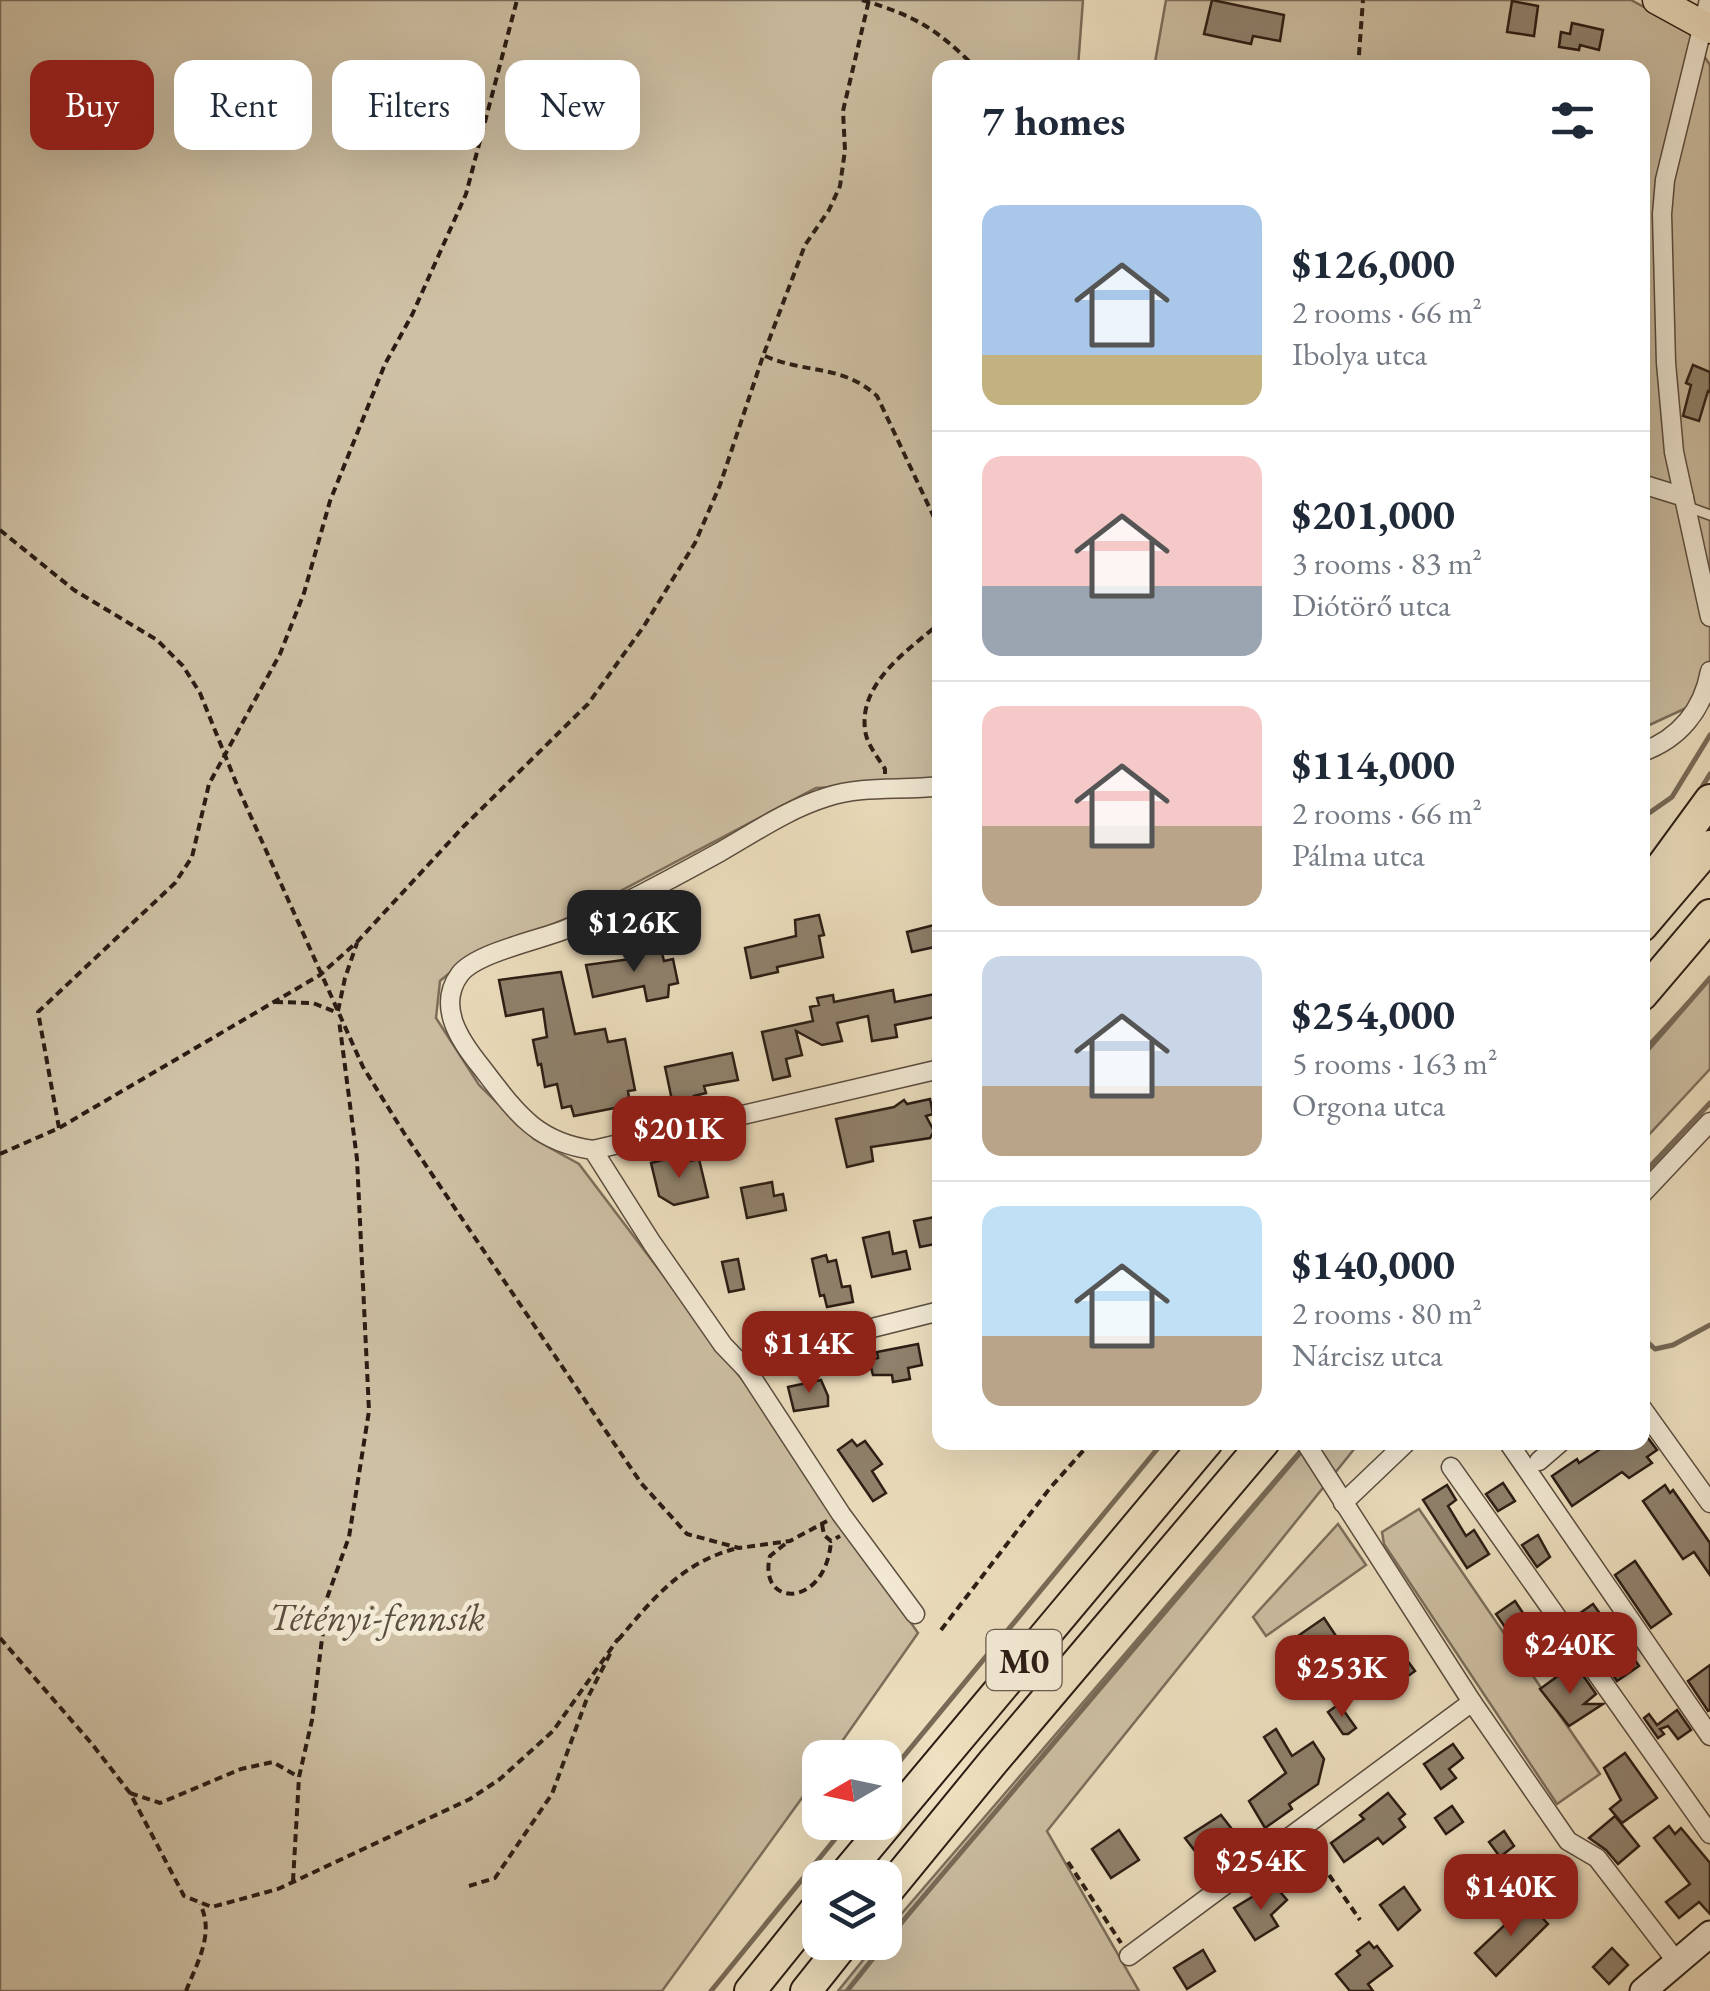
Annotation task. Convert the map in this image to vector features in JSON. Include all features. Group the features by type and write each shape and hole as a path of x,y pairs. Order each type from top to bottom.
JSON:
{"highway":[{"path":"1650,882 1710,800"},
{"path":"1650,917 1710,846"},
{"path":"1650,988 1710,915"},
{"path":"1650,991 1710,940"},
{"name":"M0","path":"857,1860 1200,1450"},
{"name":"M0","path":"902,1874 1257,1450"},
{"path":"750,1991 802,1926"},
{"path":"806,1991 831,1960"}],"main road":[{"path":"1657,0 1707,18"},
{"path":"1643,1991 1710,1934"}],"street":[{"path":"1707,18 1662,197 1668,404 1674,452 1710,617"},
{"path":"1650,487 1685,502"},
{"path":"1650,749 1666,742 1682,728 1702,700 1710,672"},
{"path":"932,786 841,793 804,805 657,886 566,930 480,960 462,971 448,998 451,1018 470,1053 507,1100 543,1136 566,1146 593,1150 932,1071"},
{"path":"1650,1186 1710,1122"},
{"path":"593,1150 662,1258 723,1345 746,1370 840,1514 915,1614"},
{"path":"746,1370 764,1355 932,1312"},
{"path":"1650,1419 1710,1503"},
{"path":"1310,1450 1472,1702 1568,1841 1597,1858 1677,1962"},
{"path":"1343,1502 1398,1450"},
{"path":"1513,1450 1710,1736"},
{"path":"1539,1461 1552,1450"},
{"path":"1451,1467 1710,1834"},
{"path":"1129,1956 1472,1702"}],"lane":[{"path":"1685,502 1710,515"}],"path":[{"path":"58,1128 38,1012 175,883 192,857 209,784 280,654 304,593 330,500 384,364 412,314 466,194 517,0"},
{"path":"1358,60 1362,0"},
{"path":"0,1154 58,1128 320,975 357,942 464,826 588,704 696,544 805,245 840,186 845,150 843,111 866,1 896,8 923,22 967,60"},
{"path":"763,356 782,364 846,374 862,382 877,396 932,513"},
{"path":"0,530 74,590 157,640 183,666 200,692 338,1014 363,1066 404,1133 641,1483 688,1534 738,1548"},
{"path":"881,788 885,770 866,736 869,699 890,667 932,629"},
{"path":"293,1881 299,1777 312,1720 328,1598 350,1538 369,1411 357,1159 338,1014 357,942"},
{"path":"274,1002 313,1002 338,1014"},
{"path":"941,1630 1083,1450"},
{"path":"831,1541 824,1574 804,1591 792,1594 773,1586 768,1577 770,1556 840,1514"},
{"path":"0,1638 130,1793 184,1896 212,1908 293,1881 470,1798 500,1779 554,1731 618,1639 689,1567 738,1548 790,1541"},
{"path":"470,1886 495,1878 552,1794 586,1701 618,1639"},
{"path":"130,1793 160,1802 241,1769 273,1762 299,1777"},
{"path":"1298,1831 1360,1920"},
{"path":"1068,1862 1129,1956"},
{"path":"186,1991 206,1938 206,1916 200,1904"}],"green space":[{"name":"Tétényi-fennsík","path":"0,0 1083,0 1079,60 932,60 932,782 816,788 611,896 611,900 464,961 440,981 436,1018 479,1085 534,1139 579,1164 750,1390 918,1633 843,1740 802,1740 802,1798 662,1991 0,1991"},
{"path":"1166,0 1631,0 1688,31 1710,65 1710,697 1650,725 1650,60 1155,60"},
{"path":"1710,978 1710,1069 1650,1133 1650,1042"},
{"path":"1300,1450 1353,1450 1047,1831 1139,1991 838,1991 863,1960 902,1960 902,1913"},
{"path":"1419,1509 1600,1774 1557,1804 1384,1544 1382,1532"},
{"path":"1338,1524 1366,1565 1266,1636 1253,1617"}],"building":[{"path":"1212,0 1284,15 1280,41 1253,36 1251,44 1204,34"},
{"path":"1512,1 1538,6 1534,36 1507,32"},
{"path":"1572,23 1603,30 1599,50 1580,45 1579,50 1559,47 1561,32 1570,34"},
{"path":"1693,365 1710,372 1710,392 1699,421 1683,416 1691,385 1686,383"},
{"path":"819,915 824,935 819,936 823,957 777,967 778,972 751,978 745,948 796,936 795,920"},
{"path":"932,926 932,948 912,952 907,932"},
{"path":"661,949 664,961 673,959 678,983 669,985 668,997 647,1001 644,986 593,997 586,965 638,958 637,953"},
{"path":"561,972 575,1034 605,1029 608,1042 625,1039 635,1090 628,1091 630,1105 574,1116 571,1106 562,1108 557,1084 545,1087 533,1040 547,1037 543,1009 506,1016 499,980"},
{"path":"893,990 895,1002 932,995 932,1018 895,1025 897,1037 872,1041 868,1016 837,1023 842,1041 822,1045 796,1031 802,1055 786,1059 790,1076 773,1080 762,1032 813,1021 810,1007 819,1005 817,998 833,995 834,1002"},
{"path":"732,1053 738,1080 704,1086 706,1093 694,1096 695,1100 673,1105 665,1067"},
{"path":"930,1099 932,1114 926,1116 932,1127 930,1138 871,1147 873,1161 847,1167 836,1119 894,1107 904,1100 907,1104"},
{"path":"675,1157 677,1164 699,1159 708,1197 674,1205 659,1196 651,1163"},
{"path":"772,1182 774,1196 783,1194 786,1210 747,1218 741,1188"},
{"path":"932,1218 932,1245 920,1247 914,1221"},
{"path":"889,1232 893,1254 906,1251 910,1269 872,1277 863,1238"},
{"path":"826,1255 828,1262 836,1260 842,1287 850,1286 853,1302 827,1307 824,1295 820,1296 812,1259"},
{"path":"738,1259 744,1289 729,1292 722,1262"},
{"path":"918,1344 922,1365 908,1368 910,1379 893,1382 892,1375 873,1375 869,1360 878,1358 877,1352"},
{"path":"821,1380 828,1406 794,1411 788,1387"},
{"path":"852,1440 857,1446 865,1441 882,1464 872,1471 886,1493 873,1501 838,1450"},
{"path":"1650,1441 1657,1450 1647,1457 1652,1463 1629,1478 1622,1472 1572,1506 1552,1476 1577,1459 1579,1463 1599,1450 1650,1450"},
{"path":"1503,1483 1515,1501 1498,1511 1486,1494"},
{"path":"1447,1485 1456,1500 1448,1506 1466,1536 1474,1530 1489,1554 1467,1568 1423,1500"},
{"path":"1665,1485 1670,1493 1673,1490 1710,1543 1710,1575 1694,1552 1683,1559 1643,1501"},
{"path":"1538,1535 1550,1557 1537,1567 1522,1545"},
{"path":"1635,1561 1671,1614 1651,1628 1615,1575"},
{"path":"1515,1601 1535,1631 1516,1643 1496,1614"},
{"path":"1593,1604 1619,1640 1626,1636 1636,1650 1630,1653 1639,1666 1617,1681 1573,1618"},
{"path":"1324,1618 1346,1651 1316,1670 1295,1638"},
{"path":"1401,1652 1415,1671 1394,1686 1380,1667"},
{"path":"1710,1665 1710,1710 1708,1711 1688,1681"},
{"path":"1566,1670 1573,1680 1582,1674 1596,1694 1584,1704 1603,1704 1569,1726 1540,1689"},
{"path":"1339,1704 1356,1728 1348,1734 1343,1734 1328,1712"},
{"path":"1677,1710 1691,1730 1678,1739 1668,1726 1660,1729 1664,1734 1658,1738 1644,1718 1649,1714 1657,1725"},
{"path":"1276,1729 1292,1756 1313,1742 1324,1759 1318,1784 1289,1804 1292,1809 1265,1828 1249,1801 1286,1773 1264,1737"},
{"path":"1453,1744 1463,1758 1449,1769 1456,1778 1441,1789 1424,1764"},
{"path":"1625,1753 1657,1798 1622,1823 1610,1809 1621,1800 1604,1768"},
{"path":"1388,1793 1405,1814 1399,1819 1405,1827 1383,1844 1378,1838 1344,1862 1331,1843 1364,1819 1360,1815"},
{"path":"1452,1806 1463,1822 1446,1834 1435,1818"},
{"path":"1221,1815 1245,1846 1211,1872 1185,1838"},
{"path":"1615,1816 1639,1846 1618,1864 1589,1838"},
{"path":"1669,1826 1675,1834 1681,1828 1710,1863 1710,1914 1699,1902 1679,1918 1666,1902 1690,1884 1654,1838"},
{"path":"1119,1830 1139,1860 1111,1878 1092,1849"},
{"path":"1504,1831 1514,1846 1500,1857 1489,1842"},
{"path":"1514,1876 1555,1877 1553,1904 1528,1902 1539,1892 1527,1891"},
{"path":"1276,1887 1287,1900 1271,1915 1278,1926 1255,1940 1234,1908 1257,1894 1261,1901"},
{"path":"1404,1887 1420,1910 1398,1930 1380,1905"},
{"path":"1528,1903 1548,1924 1496,1976 1475,1953"},
{"path":"1369,1942 1374,1948 1377,1946 1392,1966 1368,1984 1373,1991 1350,1991 1336,1974 1360,1955 1357,1951"},
{"path":"1612,1948 1628,1965 1609,1984 1593,1967"},
{"path":"1203,1950 1215,1971 1187,1989 1174,1968"}],"waterway":[{"path":"1650,812 1672,797 1710,735"},
{"path":"1697,795 1710,774"},
{"path":"1650,1047 1710,978"},
{"path":"1650,1167 1710,1103"},
{"path":"1650,1344 1655,1349 1673,1345 1710,1325"},
{"path":"902,1758 1156,1450"},
{"path":"847,1991 1302,1450"},
{"path":"711,1991 834,1840"}]}
